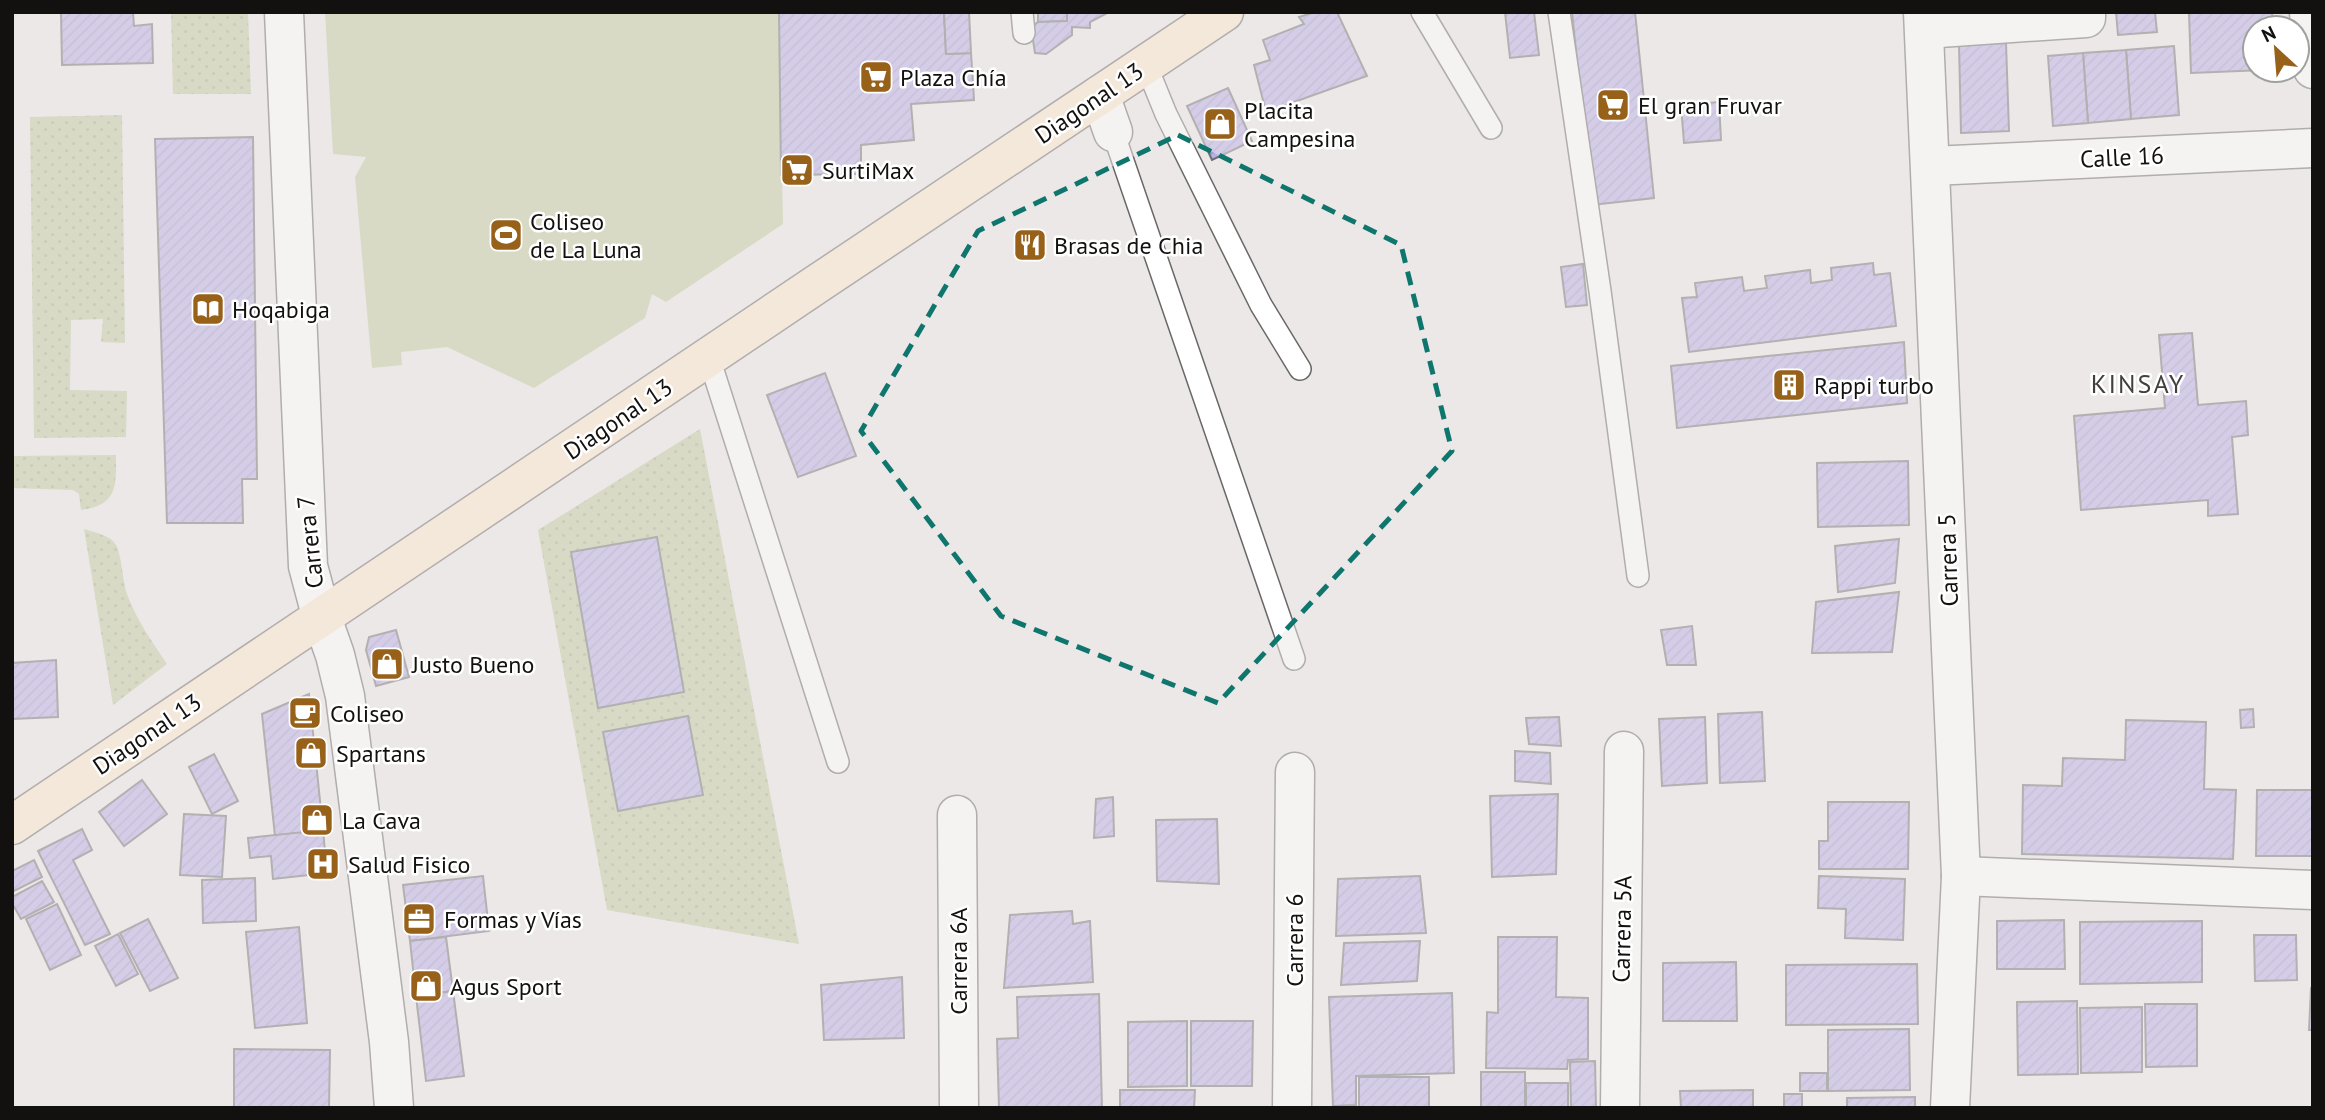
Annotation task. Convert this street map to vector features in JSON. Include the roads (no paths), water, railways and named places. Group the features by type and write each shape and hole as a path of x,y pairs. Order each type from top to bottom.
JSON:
{"main road":[{"name":"Diagonal 13","path":"12,825 321,615 1224,12"}],"street":[{"name":"Carrera 7","path":"284,12 308,566 345,696 386,1016 394,1108"},
{"name":"Carrera 7","path":"304,12 324,543 327,562 336,574 351,582 386,574"},
{"path":"1924,20 2086,18 2086,12"},
{"path":"2309,12 2313,69"},
{"name":"Carrera 5","path":"1924,20 1961,876 1950,1108"},
{"path":"1100,95 1114,132"},
{"name":"Calle 16","path":"1932,166 2313,148"},
{"name":"Carrera 5A","path":"1620,1108 1625,751"},
{"name":"Carrera 6","path":"1292,1108 1295,772"},
{"name":"Carrera 6A","path":"957,815 959,1108"},
{"path":"1961,876 2313,890"}],"lane":[{"path":"1422,12 1491,128"},
{"path":"1559,12 1638,576"},
{"path":"1146,65 1166,114 1261,304 1300,369"},
{"path":"1114,132 1294,659"},
{"path":"709,358 838,762"}],"place":[{"name":"Plaza Chía","path":"876,77"},
{"name":"El gran Fruvar","path":"1613,105"},
{"name":"Placita Campesina","path":"1220,124"},
{"name":"SurtiMax","path":"797,170"},
{"name":"Coliseo de La Luna","path":"506,235"},
{"name":"Brasas de Chia","path":"1030,245"},
{"name":"Hoqabiga","path":"208,309"},
{"name":"Rappi turbo","path":"1789,385"},
{"name":"Justo Bueno","path":"387,664"},
{"name":"Coliseo","path":"305,713"},
{"name":"Spartans","path":"311,753"},
{"name":"La Cava","path":"317,820"},
{"name":"Salud Fisico","path":"323,864"},
{"name":"Formas y Vías","path":"419,919"},
{"name":"Agus Sport","path":"426,986"}],"district":[{"name":"KINSAY","path":"2138,383"}]}
